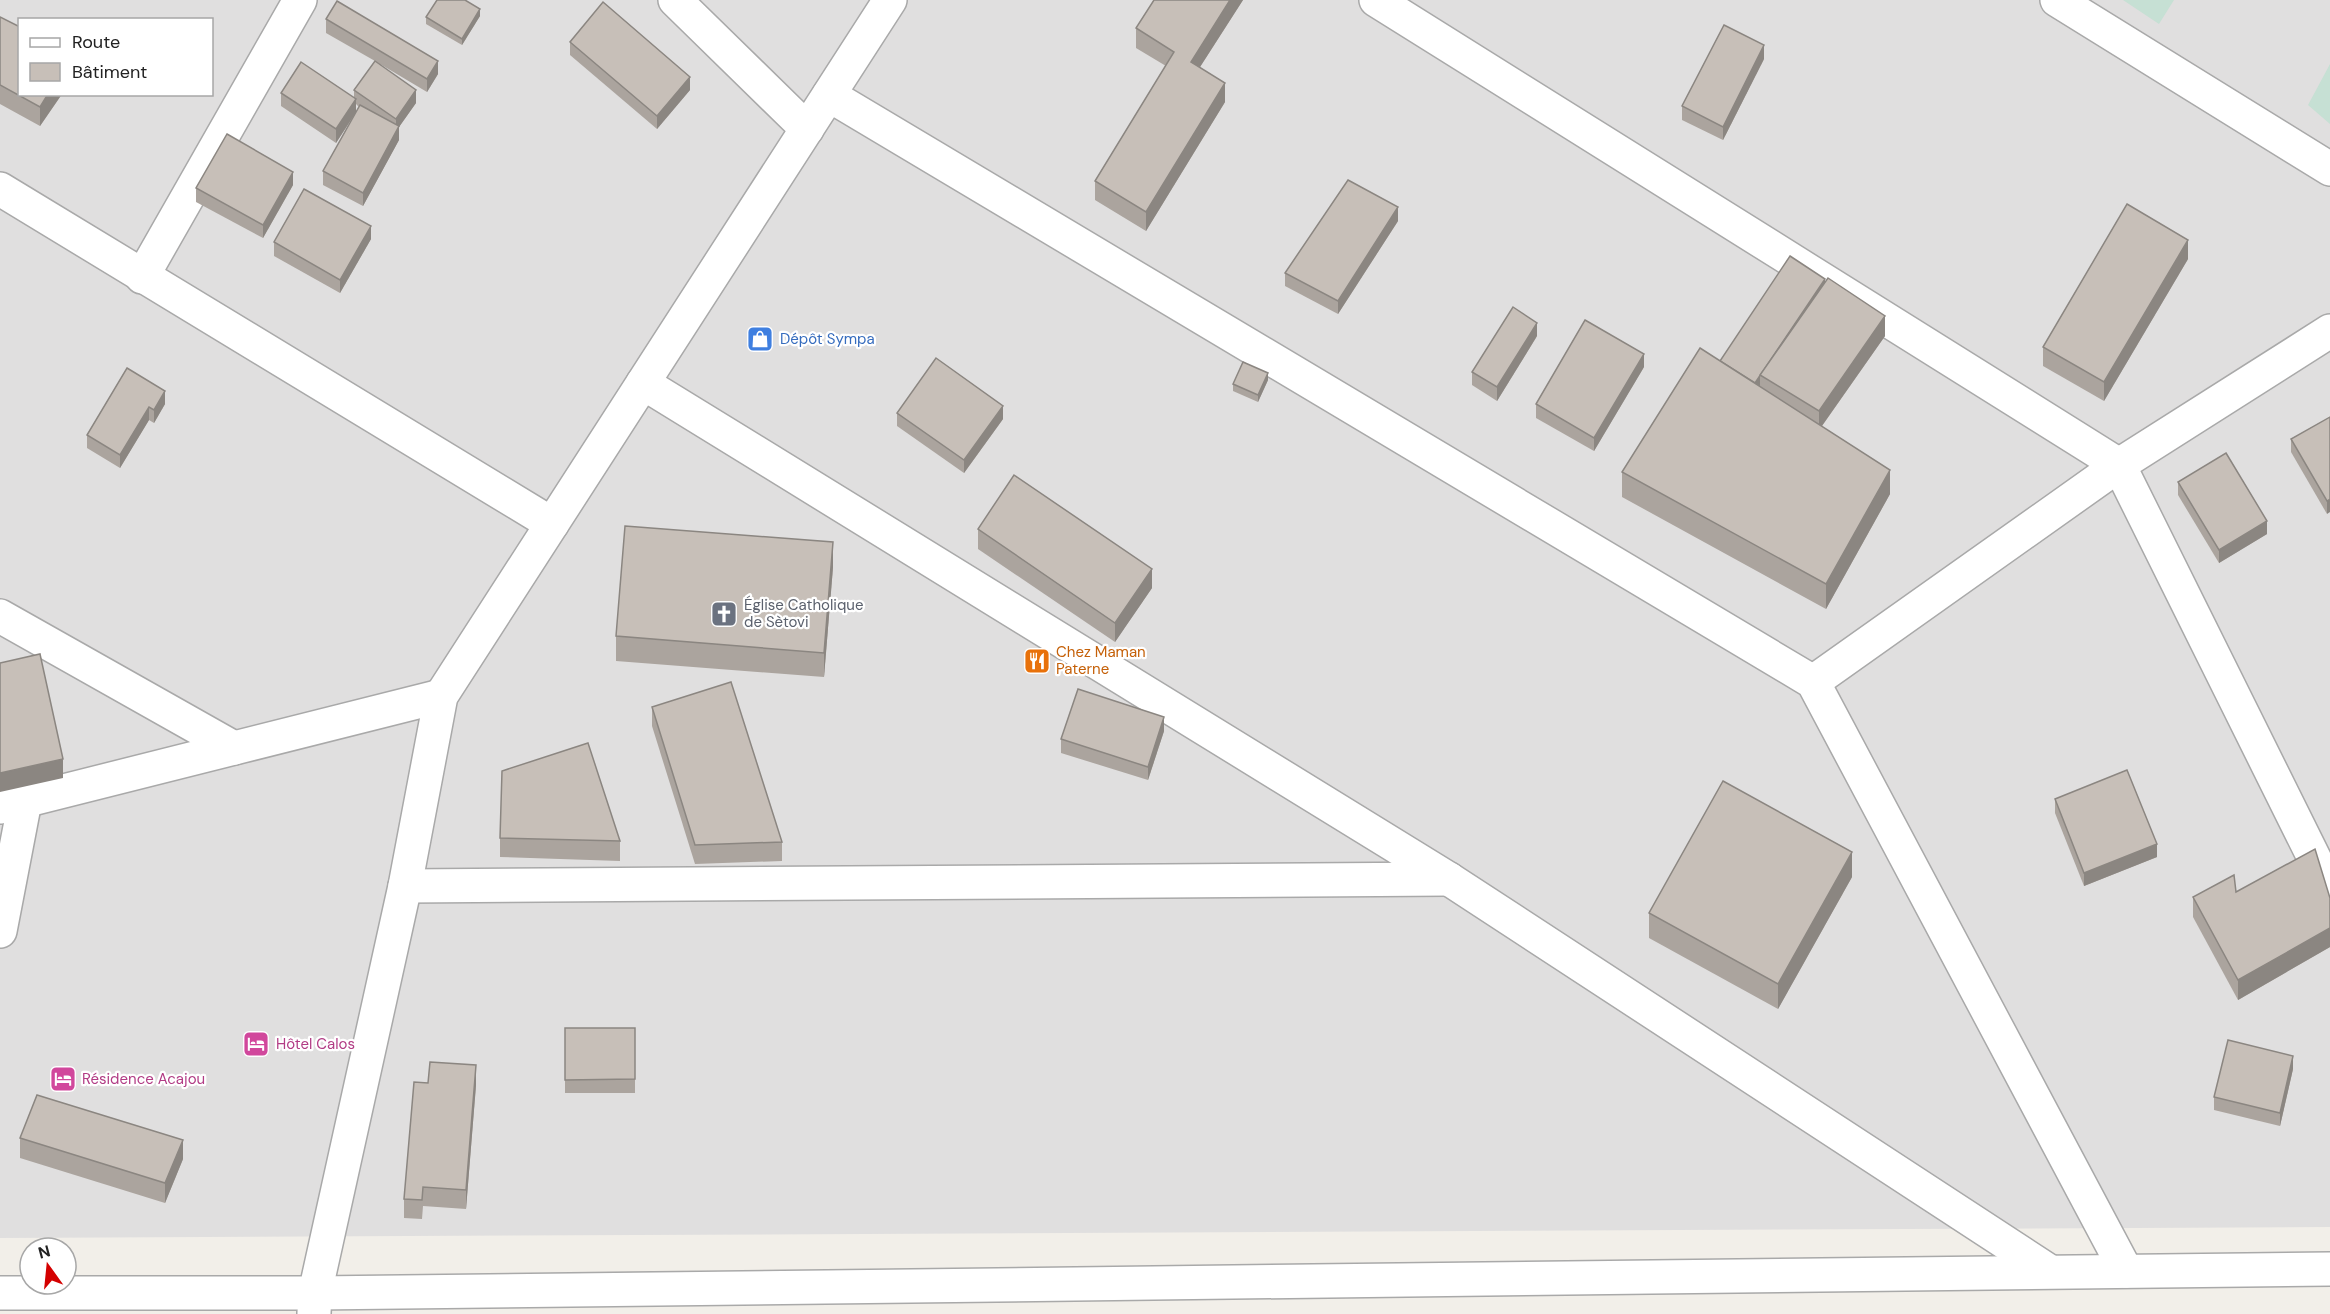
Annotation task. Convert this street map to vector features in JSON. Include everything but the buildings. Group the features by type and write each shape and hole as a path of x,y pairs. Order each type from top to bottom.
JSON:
{"street":[{"path":"142,277 300,0"},
{"path":"675,0 807,129"},
{"path":"314,1304 405,886 441,696 890,0"},
{"path":"1376,0 2119,465 2330,890"},
{"path":"2057,0 2330,169"},
{"path":"829,95 1813,682 2126,1271"},
{"path":"0,189 552,524"},
{"path":"1813,682 2119,465 2330,331"},
{"path":"643,383 1449,879 2049,1271"},
{"path":"0,616 234,748"},
{"path":"0,932 12,804 441,696"},
{"path":"405,886 1449,879"},
{"path":"0,1293 314,1304 2049,1271 2330,1269"}],"shaded area":[{"path":"0,0 2330,0 2330,1227 78,1238 18,1236 18,1238 0,1238"}],"green space":[{"path":"2123,0 2174,0 2159,24"},
{"path":"2330,64 2330,124 2308,105"}],"place":[{"name":"Dépôt Sympa","path":"760,339"},
{"name":"Église Catholique de Sètovi","path":"724,614"},
{"name":"Chez Maman Paterne","path":"1037,661"},
{"name":"Hôtel Calos","path":"256,1044"},
{"name":"Résidence Acajou","path":"63,1079"}]}
